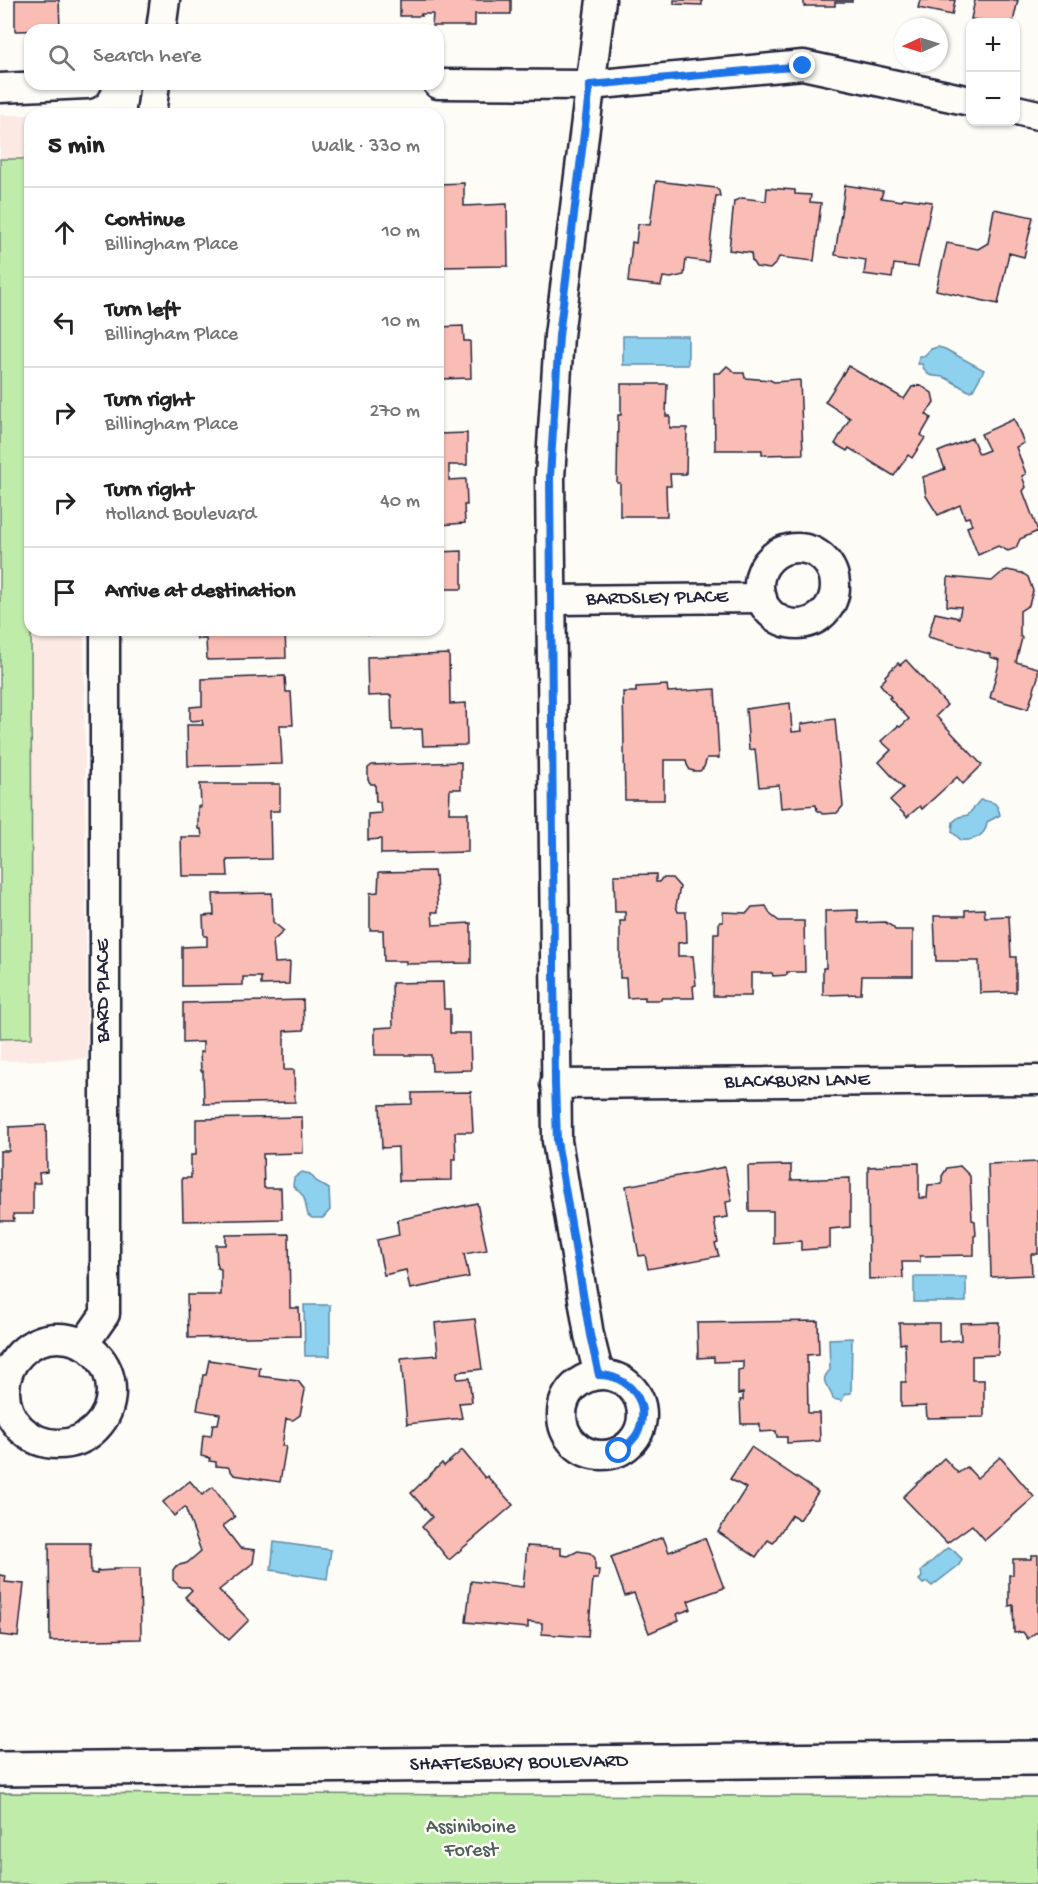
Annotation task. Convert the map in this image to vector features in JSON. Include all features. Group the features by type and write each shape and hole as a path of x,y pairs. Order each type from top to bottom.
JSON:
{"street":[{"path":"162,24 165,0"},
{"path":"599,1375 557,1141 550,477 558,348 601,0"},
{"path":"444,84 590,85 803,66 966,100"},
{"path":"0,88 24,87"},
{"path":"151,108 153,90"},
{"path":"1020,111 1038,115"},
{"name":"BARDSLEY PLACE","path":"552,600 762,598"},
{"name":"BARD PLACE","path":"84,1344 105,1314 105,636"},
{"name":"BLACKBURN LANE","path":"555,1084 1038,1080"},
{"name":"SHAFTESBURY BOULEVARD","path":"0,1769 1038,1758"}],"shaded area":[{"path":"0,115 24,115 24,636 84,636 87,1059 0,1061"}],"green space":[{"path":"0,159 24,159 24,636 31,636 32,1038 0,1039"},
{"name":"Assiniboine Forest","path":"0,1793 1038,1797 1038,1884 0,1884"}],"water":[{"path":"623,336 688,336 688,365 623,365"},
{"path":"938,347 984,370 973,390 969,391 946,378 929,375 922,364 918,364 919,356 924,356 931,349"},
{"path":"980,800 994,803 1000,815 987,822 984,831 978,837 961,840 952,832 953,822 959,817 968,815"},
{"path":"302,1172 310,1174 329,1189 330,1210 323,1218 312,1218 308,1215 303,1196 293,1186 294,1178"},
{"path":"914,1277 966,1277 966,1302 914,1302"},
{"path":"304,1305 330,1305 330,1356 305,1356"},
{"path":"852,1338 851,1393 845,1394 842,1401 833,1399 825,1381 826,1374 830,1370 829,1339"},
{"path":"274,1542 331,1550 327,1579 271,1570"},
{"path":"947,1548 953,1550 962,1559 959,1565 932,1586 927,1582 923,1584 919,1580 922,1577 921,1571"}],"building":[{"path":"15,0 59,0 60,24 24,24 24,31 15,31"},
{"path":"400,0 511,0 511,14 475,14 475,26 432,24 433,14 400,16"},
{"path":"674,0 702,0 702,5 674,4"},
{"path":"804,0 852,0 852,2 835,2 835,6 804,6"},
{"path":"920,0 955,0 952,15 918,8"},
{"path":"975,0 1018,0 1014,18 971,18"},
{"path":"656,181 716,188 720,196 716,196 708,262 686,259 684,275 663,277 661,286 628,282 632,242 636,243 638,224 650,225"},
{"path":"464,183 464,206 507,204 508,266 444,267 444,184"},
{"path":"845,185 883,191 881,198 932,202 918,267 894,264 892,278 864,274 866,260 835,255"},
{"path":"767,188 795,190 795,194 811,195 810,202 821,203 814,261 779,257 770,269 756,267 751,253 729,250 734,201 742,198 766,201"},
{"path":"994,209 1033,217 1024,257 1009,253 998,304 936,290 947,243 978,249 988,243"},
{"path":"463,326 464,341 470,341 471,378 444,379 444,327"},
{"path":"727,366 736,373 744,373 745,378 774,382 800,380 803,454 762,455 762,450 715,450 714,373 720,373"},
{"path":"848,366 904,399 912,387 920,385 932,393 934,402 926,414 931,418 921,435 925,438 912,458 908,455 894,476 849,448 847,451 835,444 850,418 825,402"},
{"path":"621,384 667,384 666,416 670,416 670,428 687,428 686,474 670,474 671,486 666,486 667,516 620,516 620,483 617,483"},
{"path":"1014,419 1024,443 1016,447 1026,474 1022,476 1026,487 1023,491 1038,531 1020,539 1016,548 1008,551 998,546 978,555 967,527 972,525 969,517 965,518 960,505 938,515 926,496 923,477 945,469 938,452 972,438 979,454 989,450 981,434"},
{"path":"467,433 467,465 449,465 449,480 466,479 465,523 444,525 444,434"},
{"path":"462,551 462,589 444,589 444,552"},
{"path":"1007,570 1022,573 1028,577 1033,591 1029,605 1020,611 1020,636 1022,638 1016,662 1038,668 1038,677 1028,709 990,698 1000,660 990,657 990,654 928,637 935,613 959,618 961,607 947,606 948,577 992,581"},
{"path":"197,636 285,636 286,658 207,660 206,639 197,639"},
{"path":"449,654 450,704 466,703 467,745 423,746 422,729 392,730 391,695 368,696 367,657"},
{"path":"906,660 947,705 936,716 982,765 963,784 957,777 922,809 920,806 907,817 890,800 903,788 879,762 891,750 881,741 909,719 889,698 891,697 880,684 898,663 900,665"},
{"path":"285,676 286,692 291,692 293,725 280,725 282,764 188,766 187,725 203,725 202,720 190,721 190,707 202,706 202,679"},
{"path":"667,685 668,692 715,689 719,758 707,758 700,771 690,770 686,760 664,760 664,800 625,800 623,692 636,692 636,687"},
{"path":"790,703 792,732 802,731 801,724 835,719 843,806 837,813 823,814 817,810 816,805 781,808 779,785 759,787 755,749 749,750 746,709"},
{"path":"461,762 461,789 450,789 449,813 468,813 468,852 381,854 381,839 368,840 368,814 381,813 380,802 376,802 375,784 371,784 368,780 368,768 372,765"},
{"path":"200,784 280,784 280,811 270,811 271,859 227,860 228,876 182,876 181,837 202,837 201,829 198,829 198,806 201,807"},
{"path":"434,871 438,912 432,912 433,925 471,923 471,963 406,964 406,961 384,961 383,930 370,930 370,893 378,892 379,872"},
{"path":"656,874 656,882 662,878 672,878 680,887 676,906 678,912 686,912 687,942 678,943 678,956 693,956 696,985 693,986 694,998 645,1000 645,997 627,998 626,978 620,978 620,921 625,921 625,912 615,912 614,875"},
{"path":"272,893 273,922 284,931 273,941 275,963 290,962 289,984 261,985 261,977 243,977 243,985 182,986 182,947 207,946 203,916 214,915 213,894"},
{"path":"766,906 771,915 779,921 804,921 805,972 787,972 787,975 773,976 772,973 751,973 751,996 713,996 714,933 719,933 719,922 723,922 723,912 747,913 752,907"},
{"path":"984,909 985,917 1009,916 1011,957 1016,957 1016,992 980,993 979,961 936,961 934,916 965,916 965,910"},
{"path":"858,910 858,923 885,922 895,930 913,930 913,976 862,976 861,994 823,995 823,968 826,968 825,911"},
{"path":"443,982 444,1009 450,1009 450,1033 470,1033 471,1070 432,1071 431,1055 375,1055 375,1028 393,1027 392,983"},
{"path":"303,1000 304,1030 284,1031 284,1070 294,1070 295,1102 204,1104 200,1052 203,1052 203,1042 183,1043 183,1003"},
{"path":"471,1092 473,1132 455,1132 456,1159 452,1159 452,1180 399,1181 398,1147 382,1148 380,1105 412,1104 412,1093"},
{"path":"302,1117 303,1153 263,1154 264,1188 281,1188 282,1219 183,1221 182,1178 191,1178 191,1155 196,1155 196,1119"},
{"path":"46,1125 47,1172 39,1173 40,1183 33,1183 33,1214 13,1214 14,1221 0,1221 0,1151 9,1151 9,1127"},
{"path":"1038,1162 1038,1254 1031,1254 1032,1275 991,1277 988,1164"},
{"path":"919,1163 919,1198 927,1198 928,1185 942,1184 942,1176 947,1168 960,1166 970,1176 972,1220 975,1221 976,1235 974,1236 974,1255 920,1256 920,1262 902,1262 903,1278 869,1279 868,1167"},
{"path":"791,1165 791,1180 850,1178 850,1227 830,1229 830,1248 801,1250 801,1241 773,1243 773,1211 749,1211 748,1166"},
{"path":"725,1167 732,1201 726,1202 728,1217 714,1219 718,1243 715,1244 719,1256 648,1269 645,1255 639,1256 626,1186"},
{"path":"477,1203 487,1250 464,1254 469,1277 410,1289 406,1270 384,1275 377,1240 399,1235 397,1220"},
{"path":"289,1234 290,1308 299,1308 300,1336 188,1338 187,1295 221,1295 221,1269 217,1268 216,1245 226,1245 226,1235"},
{"path":"475,1319 482,1369 457,1372 457,1379 469,1378 472,1402 459,1403 462,1418 407,1424 401,1358 438,1355 435,1323"},
{"path":"818,1321 819,1354 807,1355 808,1413 819,1413 820,1441 787,1443 787,1437 777,1437 776,1431 760,1432 760,1424 741,1424 740,1400 743,1400 743,1393 738,1394 738,1370 743,1369 743,1361 714,1362 714,1357 698,1358 697,1323"},
{"path":"999,1322 998,1355 972,1356 972,1380 984,1380 984,1417 927,1418 926,1406 901,1407 901,1382 906,1382 905,1343 900,1344 899,1323 939,1323 939,1342 961,1340 960,1323"},
{"path":"209,1360 260,1368 259,1376 298,1381 305,1390 300,1415 293,1420 286,1419 282,1446 286,1446 280,1482 234,1475 228,1467 216,1466 216,1462 209,1461 210,1458 201,1456 203,1435 211,1436 213,1424 218,1424 220,1414 197,1410 203,1375 206,1375"},
{"path":"751,1447 818,1492 800,1520 792,1515 773,1543 768,1540 756,1557 718,1532 746,1488 730,1479"},
{"path":"462,1450 485,1478 487,1476 513,1505 449,1560 422,1527 432,1517 411,1493 442,1463 444,1466"},
{"path":"1000,1457 1034,1497 985,1540 972,1525 947,1543 903,1497 944,1458 958,1473 967,1467 977,1478"},
{"path":"190,1481 202,1495 213,1487 235,1517 223,1526 240,1548 255,1550 253,1563 219,1590 249,1620 229,1640 185,1597 192,1590 189,1587 180,1587 173,1580 173,1570 176,1566 187,1563 201,1551 185,1507 174,1516 163,1502"},
{"path":"663,1537 669,1552 705,1538 724,1588 688,1601 691,1609 677,1614 679,1620 649,1633 634,1593 625,1596 611,1557"},
{"path":"49,1543 90,1543 91,1573 97,1574 97,1571 113,1570 113,1568 140,1568 141,1639 50,1641"},
{"path":"527,1546 561,1548 561,1555 568,1556 578,1551 590,1553 595,1558 595,1570 599,1570 598,1579 593,1579 588,1637 542,1634 542,1623 528,1622 528,1628 466,1622 471,1581 523,1587"},
{"path":"1031,1555 1038,1555 1038,1633 1028,1639 1023,1632 1014,1633 1013,1605 1009,1606 1009,1575 1013,1575 1013,1559 1031,1559"},
{"path":"0,1575 6,1576 5,1582 24,1584 18,1637 0,1635"}],"route":[{"path":"619,1451 631,1442 639,1430 642,1417 640,1403 634,1390 622,1380 609,1375 599,1375 557,1141 555,1084 550,477 559,336 590,85 803,66"}]}
